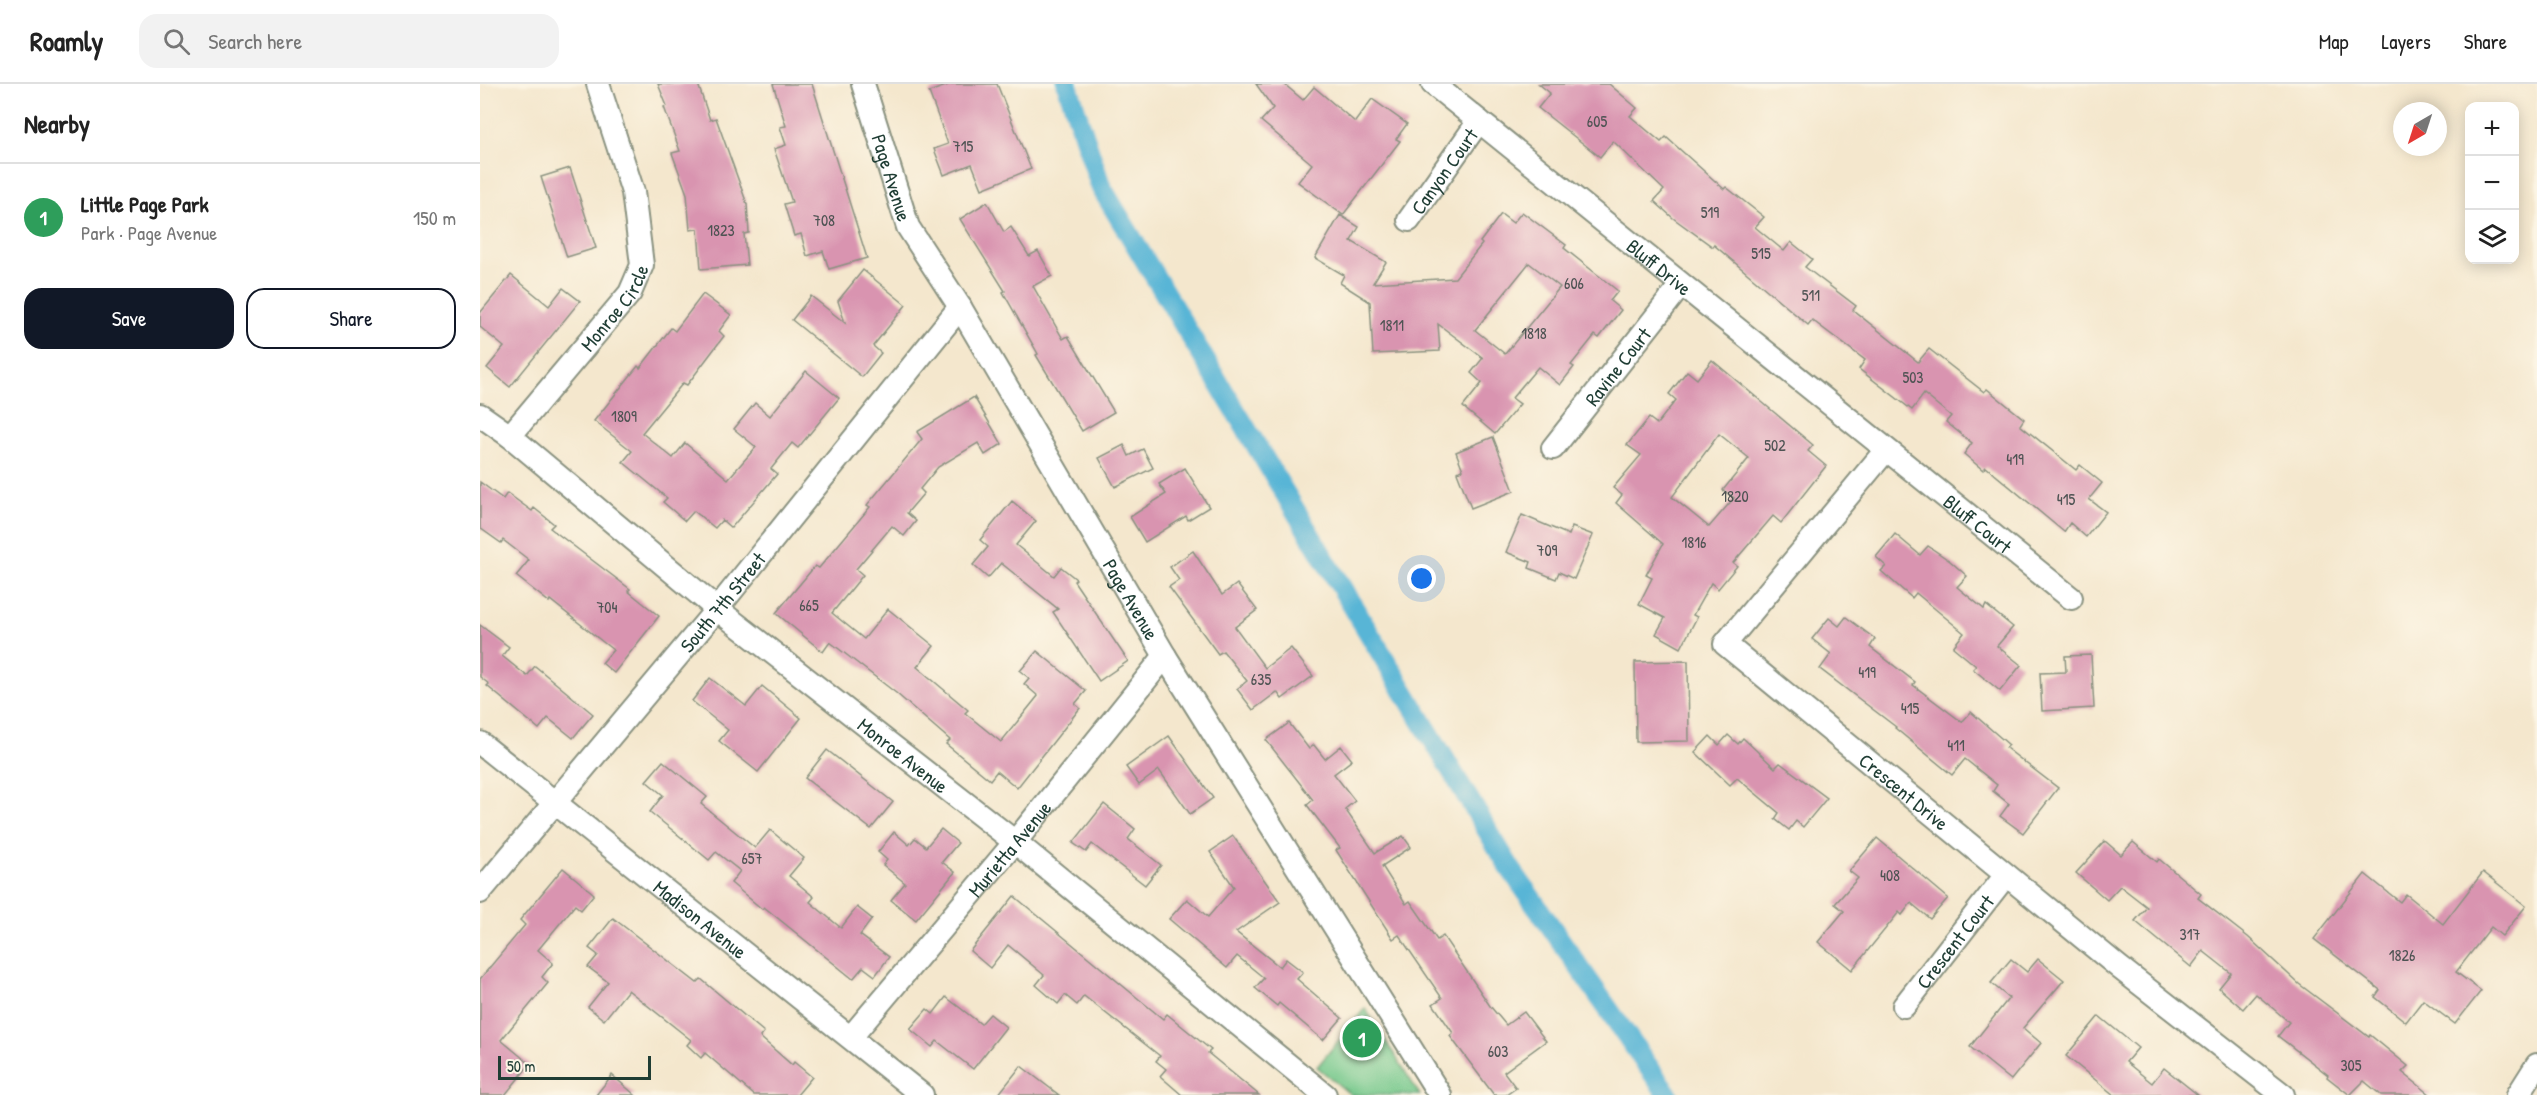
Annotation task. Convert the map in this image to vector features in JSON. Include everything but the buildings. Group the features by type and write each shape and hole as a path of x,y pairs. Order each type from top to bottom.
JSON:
{"street":[{"name":"Monroe Circle","path":"510,436 630,293 642,265 633,192 597,84"},
{"name":"Page Avenue","path":"863,84 908,227 960,308 1165,656 1440,1095"},
{"name":"Bluff Drive","path":"1433,84 1886,450"},
{"name":"Canyon Court","path":"1409,220 1479,121"},
{"name":"Ravine Court","path":"1553,448 1682,285"},
{"name":"South 7th Street","path":"480,892 717,609 960,308"},
{"name":"Monroe Avenue","path":"480,415 510,436 717,609 1014,842 1325,1095"},
{"name":"Bluff Court","path":"1886,450 2071,598"},
{"name":"Crescent Drive","path":"1886,450 1725,644 2120,968 2283,1095"},
{"name":"Murietta Avenue","path":"851,1037 1165,656"},
{"name":"Madison Avenue","path":"480,743 922,1095"},
{"name":"Crescent Court","path":"1904,1006 2006,875"},
{"path":"2518,1095 2537,1065"}],"green space":[{"path":"1365,1008 1420,1095 1351,1095 1317,1067"}],"waterway":[{"path":"1067,84 1101,187 1510,868 1668,1095"}],"place":[{"name":"Little Page Park","path":"1362,1038"}]}
